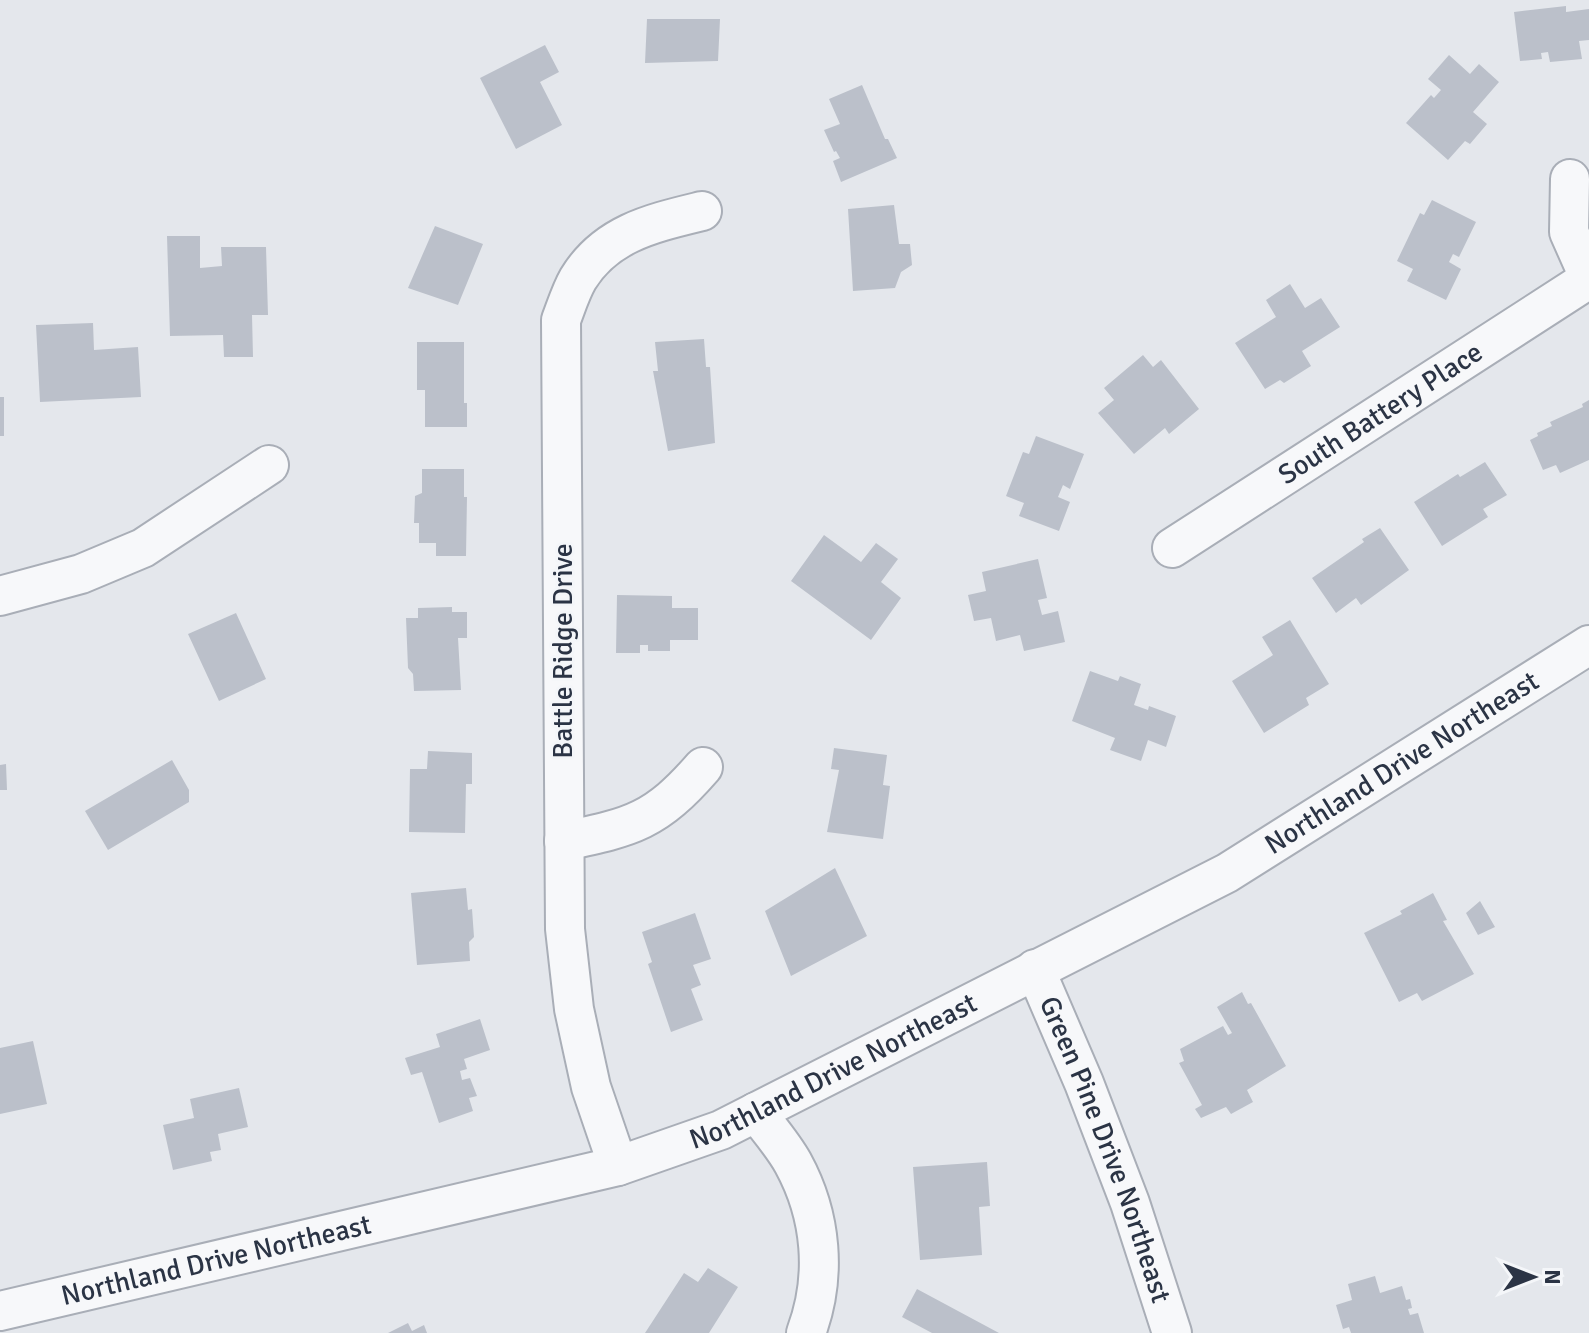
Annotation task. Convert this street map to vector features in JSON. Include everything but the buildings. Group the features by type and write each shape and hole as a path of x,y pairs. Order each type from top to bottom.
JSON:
{"street":[{"path":"1570,179 1569,232 1589,278"},
{"name":"Battle Ridge Drive","path":"618,1166 591,1087 574,1009 565,929 561,320 578,278 609,244 644,225 702,211"},
{"name":"South Battery Place","path":"1172,548 1589,278"},
{"path":"0,596 81,574 143,548 269,465"},
{"name":"Northland Drive Northeast","path":"0,1311 618,1166 721,1130 1227,873 1589,645"},
{"path":"564,841 613,831 644,819 676,798 703,767"},
{"name":"Green Pine Drive Northeast","path":"1035,969 1084,1083 1130,1203 1172,1333"},
{"path":"756,1112 793,1162 812,1206 820,1256 814,1311 806,1333"}]}
